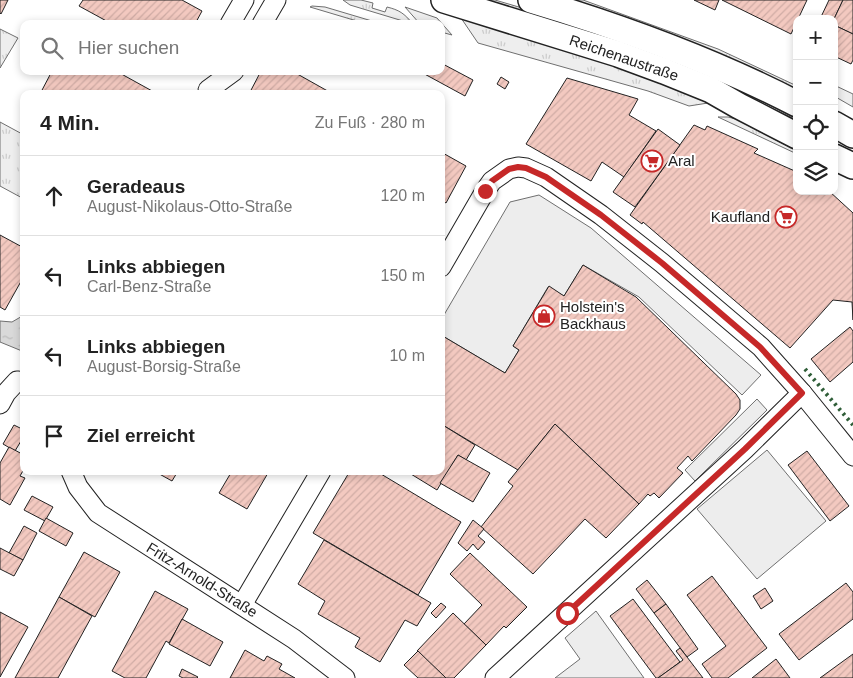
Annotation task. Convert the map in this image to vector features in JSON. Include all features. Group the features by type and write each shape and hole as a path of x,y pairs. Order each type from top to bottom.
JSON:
{"main road":[{"name":"Reichenaustraße","path":"444,0 618,54 664,71 711,90 793,134"},
{"name":"Reichenaustraße","path":"531,0 634,34 770,90 793,102"},
{"path":"838,126 853,135"},
{"path":"838,159 853,166"}],"street":[{"path":"232,14 244,0"},
{"path":"264,20 276,0"},
{"path":"207,90 209,75"},
{"path":"210,90 229,75"},
{"path":"445,260 492,181 509,169 518,167 536,171 601,215 662,263 760,347 802,393 853,456"},
{"path":"0,404 6,393 17,381 20,381"},
{"path":"495,678 745,449 802,393"},
{"name":"Fritz-Arnold-Straße","path":"73,475 78,487 98,513 294,639 345,678"},
{"path":"242,605 319,475"}],"green space":[{"path":"343,0 361,0 373,3 372,8 385,12 387,7 395,9 409,20 400,20 350,5"},
{"path":"475,0 495,0 583,26 645,48 793,112 793,118 703,76"},
{"path":"572,0 583,0 718,49 793,84 793,90"},
{"path":"310,7 325,7 369,20 354,20"},
{"path":"405,7 439,20 416,20"},
{"path":"459,15 580,52 708,99 708,103 689,106 648,91 478,43"},
{"path":"445,27 452,35 445,33"},
{"path":"0,29 18,38 0,68"},
{"path":"838,87 853,94 853,107 838,98"},
{"path":"718,117 736,119 793,149 793,152"},
{"path":"0,122 20,133 20,197 0,186"}],"shaded area":[{"path":"539,195 591,228 761,375 742,395 639,297 583,265 564,296 548,287 513,346 519,350 505,373 445,337 445,313 510,202"},
{"path":"757,399 767,410 695,481 685,470"},
{"path":"767,450 826,521 757,579 697,509"},
{"path":"596,611 644,678 555,678 580,659 565,638"}],"water":[{"path":"20,317 20,350 0,342 0,321 12,322"}],"building":[{"path":"0,0 8,0 1,14 0,13"},
{"path":"83,0 182,0 202,11 197,20 105,20 79,6"},
{"path":"694,0 719,0 715,10"},
{"path":"722,0 807,0 800,15 793,15 793,30 791,34"},
{"path":"829,0 843,0 836,15 822,15"},
{"path":"843,0 853,0 853,34 838,27 838,15 836,15"},
{"path":"838,27 853,34 853,60 851,64 838,58"},
{"path":"445,65 473,80 465,96 426,75 445,75"},
{"path":"50,75 123,75 150,90 42,90"},
{"path":"259,75 299,75 326,90 251,90"},
{"path":"501,77 509,82 505,89 497,84"},
{"path":"567,78 638,99 629,115 656,131 624,177 602,162 591,181 526,144"},
{"path":"694,125 705,130 707,126 758,149 754,153 793,170 793,195 833,195 853,213 853,320 852,302 833,300 790,348 643,222 642,224 630,215"},
{"name":"Aral","path":"658,129 680,145 635,207 613,192"},
{"path":"445,154 466,166 445,202"},
{"path":"0,235 20,246 20,283 5,310 0,307"},
{"path":"583,265 636,297 740,400 740,409 736,415 692,461 688,456 677,468 683,473 659,498 654,493 650,496 648,494 639,504 555,424 518,470 445,426 445,337 505,373 519,350 513,346 549,286 564,296"},
{"path":"850,327 853,331 853,362 830,382 811,359"},
{"path":"555,424 639,504 606,538 585,519 533,574 481,527 513,486 508,482"},
{"path":"14,425 20,428 20,443 15,451 3,444"},
{"path":"445,426 475,445 466,460 458,455 437,490 413,475 445,475"},
{"path":"9,447 20,453 20,476 25,478 10,505 0,499 0,463"},
{"path":"807,451 849,506 830,521 788,465"},
{"path":"458,455 490,473 473,502 440,483"},
{"path":"161,475 176,475 172,481"},
{"path":"230,475 267,475 247,509 219,493"},
{"path":"348,475 383,475 461,522 418,595 313,533"},
{"path":"32,496 53,507 45,521 24,510"},
{"path":"46,518 73,533 66,546 39,531"},
{"path":"473,520 484,529 478,536 485,542 478,550 473,544 467,551 458,543"},
{"path":"24,526 37,533 23,560 9,553"},
{"path":"324,540 431,603 417,626 405,620 380,662 355,647 360,638 318,614 325,601 298,584"},
{"path":"0,548 23,560 14,576 0,569"},
{"path":"84,552 120,572 95,617 59,597"},
{"path":"470,553 527,607 506,628 504,626 486,645 464,624 482,605 450,574"},
{"path":"712,576 767,648 728,678 712,678 702,664 726,646 687,595"},
{"path":"647,580 666,604 654,613 636,589"},
{"path":"846,583 853,592 853,619 799,660 779,634"},
{"path":"765,588 773,601 761,609 753,596"},
{"path":"155,591 188,609 169,643 166,641 146,678 125,678 112,671"},
{"path":"59,597 92,616 58,678 15,678"},
{"path":"633,599 680,662 658,678 656,678 610,616"},
{"path":"441,603 446,607 436,618 431,613"},
{"path":"666,604 698,649 687,657 654,613"},
{"path":"0,612 28,627 0,677"},
{"path":"453,613 486,645 454,678 446,678 417,651"},
{"path":"182,619 223,642 210,666 169,644"},
{"path":"680,648 703,678 658,678 683,660 676,651"},
{"path":"245,650 264,661 267,656 282,664 279,669 295,678 230,678"},
{"path":"418,651 446,678 418,678 404,665"},
{"path":"853,654 853,678 820,678"},
{"path":"776,659 790,678 752,678"},
{"path":"182,669 198,677 183,678 179,676"}],"hedge":[{"path":"805,369 853,425"}],"place":[{"name":"Aral","path":"652,161"},
{"name":"Kaufland","path":"786,217"},
{"name":"Holstein's Backhaus","path":"544,316"}],"route":[{"path":"485,191 492,181 509,169 526,168 546,177 601,215 662,263 760,347 802,393 745,449 567,613"}]}
